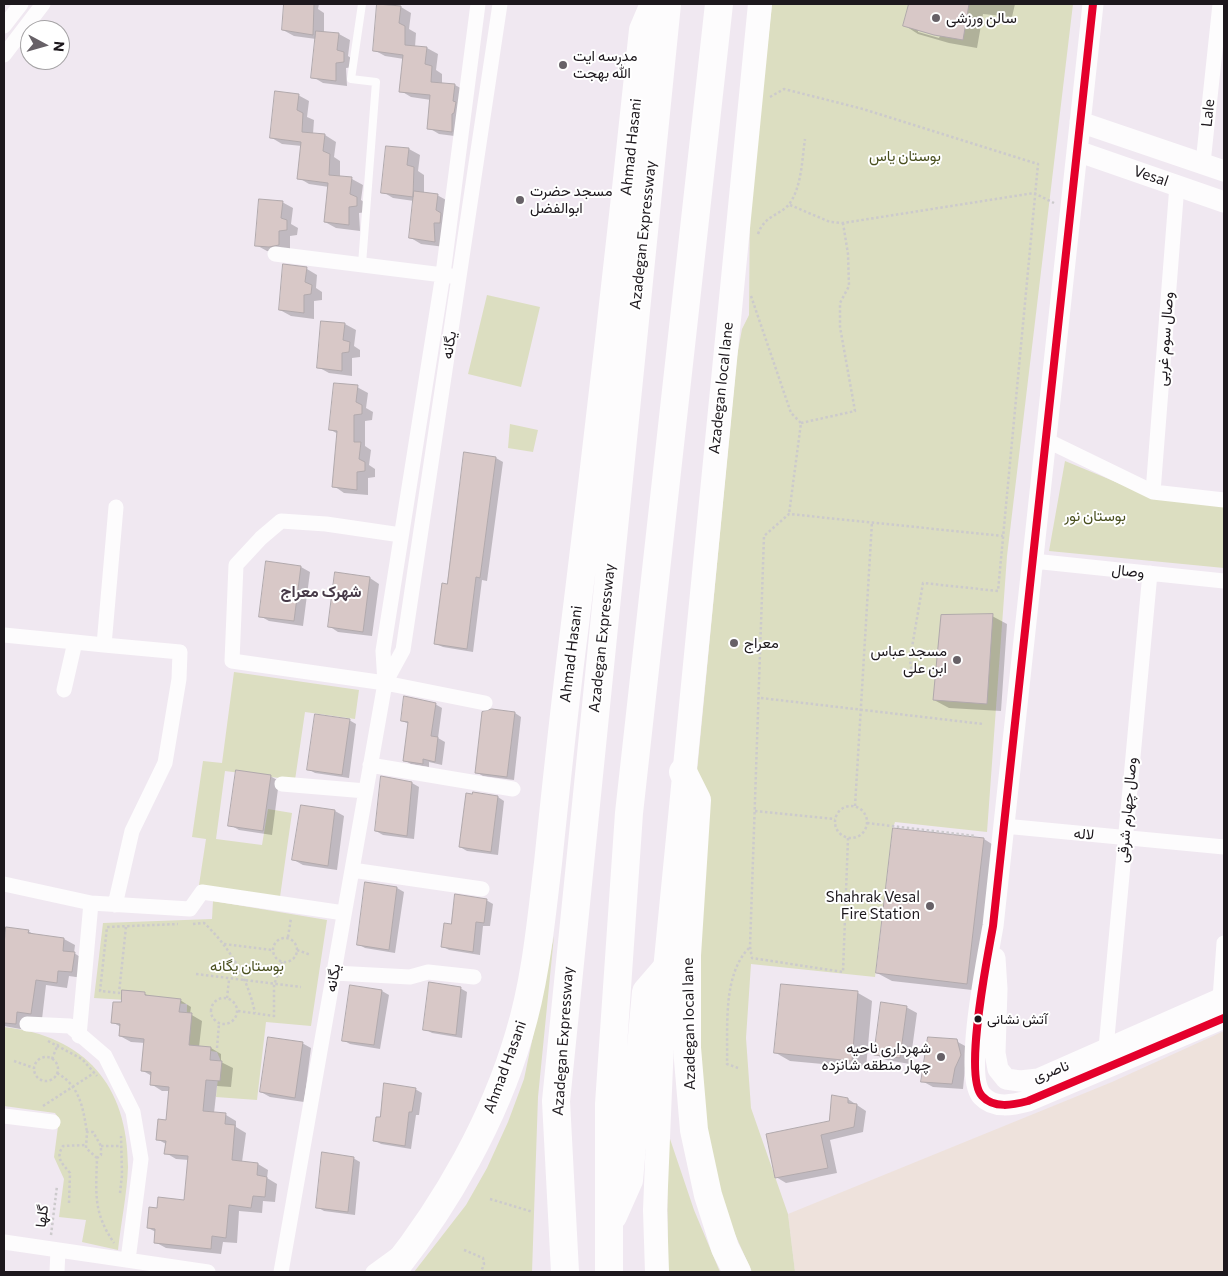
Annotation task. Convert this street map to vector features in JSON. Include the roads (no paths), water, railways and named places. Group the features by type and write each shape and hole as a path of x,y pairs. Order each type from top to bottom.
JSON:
{"highway":[{"name":"Ahmad Hasani","path":"392,1272 416,1241 461,1169 494,1100 519,1034 539,940 571,652 604,397 644,30 654,4"},
{"name":"Azadegan Expressway","path":"565,1272 556,1101 667,4"},
{"path":"609,1272 609,1104 629,813 719,4"},
{"name":"Azadegan local lane","path":"683,772 697,800 687,964 687,1048 694,1130 708,1195 725,1248 737,1272"},
{"path":"608,1227 629,1180 646,992 665,970"}],"main road":[{"name":"Azadegan local lane","path":"657,1272 655,1210 665,970 760,4"}],"street":[{"path":"4,26 21,4"},
{"path":"4,55 43,4"},
{"name":"یگانه","path":"281,1272 385,683 382,651 442,274 478,4"},
{"name":"یگانه","path":"385,683 403,650 500,4"},
{"path":"993,926 1093,4"},
{"name":"Lale","path":"1203,163 1220,4"},
{"name":"Vesal","path":"1080,122 1224,171"},
{"name":"Vesal","path":"1077,151 1224,202"},
{"name":"وصال سوم غربی","path":"1153,492 1177,185"},
{"path":"274,254 460,277"},
{"path":"1046,440 1153,492 1224,500"},
{"path":"104,645 116,507"},
{"path":"401,535 326,524 281,521 261,538 236,565 232,661 385,683 485,704"},
{"name":"وصال","path":"1033,560 1224,581"},
{"name":"وصال چهارم شرقی","path":"1106,1048 1124,837 1150,573"},
{"path":"4,635 180,652 179,679 165,764 132,831 115,905"},
{"path":"64,690 75,642"},
{"path":"370,765 513,789"},
{"path":"282,784 366,791"},
{"name":"لاله","path":"1004,826 1224,847"},
{"path":"352,870 482,889"},
{"path":"4,884 91,903 190,909 202,892 293,907 344,913"},
{"path":"79,1036 91,903"},
{"name":"ناصری","path":"993,926 979,1001 975,1078 980,1094 989,1103 1012,1105 1028,1101 1223,1005"},
{"name":"ناصری","path":"993,926 997,989 995,1053 998,1069 1006,1078 1020,1081 1038,1079 1106,1048 1223,1005"},
{"path":"1223,1005 1224,943"},
{"path":"334,973 410,978 428,972 474,977"},
{"path":"27,1024 70,1026 79,1036 105,1056 133,1112 141,1159 128,1260"},
{"path":"4,1116 53,1122"},
{"path":"374,1272 416,1241"},
{"path":"4,1242 128,1260 158,1268 208,1272"},
{"path":"54,1249 57,1272"}],"lane":[{"path":"362,4 351,79 376,82 362,264"}],"place":[{"name":"سالن ورزشی","path":"936,18"},
{"name":"مدرسه ایت الله بهجت","path":"563,65"},
{"name":"مسجد حضرت ابوالفضل","path":"520,200"},
{"name":"معراج","path":"734,643"},
{"name":"مسجد عباس ابن علی","path":"957,660"},
{"name":"Shahrak Vesal Fire Station","path":"930,906"},
{"name":"آتش نشانی","path":"978,1019"},
{"name":"شهرداری ناحیه چهار منطقه شانزده","path":"941,1057"}],"district":[{"name":"شهرک معراج","path":"321,592"}],"park label":[{"name":"بوستان یاس","path":"905,156"},
{"name":"بوستان نور","path":"1095,516"},
{"name":"بوستان یگانه","path":"247,966"}]}
